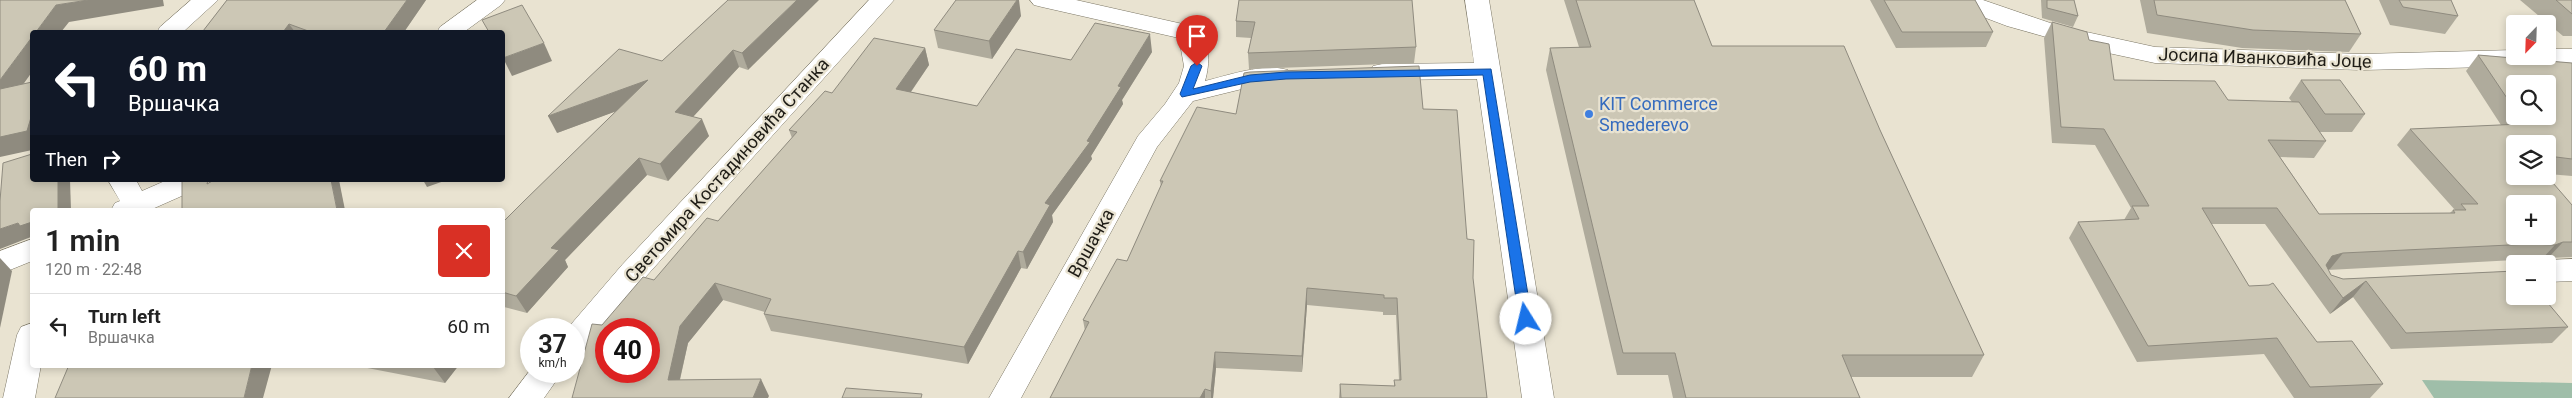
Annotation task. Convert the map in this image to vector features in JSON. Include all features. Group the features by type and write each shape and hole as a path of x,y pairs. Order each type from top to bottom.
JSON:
{"street":[{"path":"171,30 206,0"},
{"path":"451,30 493,0"},
{"name":"Светомира Костадиновића Станка","path":"585,328 632,273 882,0"},
{"name":"Вршачка","path":"1005,398 1147,142 1185,94 1197,66 1192,36 1187,32 1042,0"},
{"path":"1477,0 1538,398"},
{"name":"Јосипа Иванковића Јоце","path":"1967,0 1986,11 2035,27 2122,49 2155,55 2362,62 2572,57"},
{"path":"1358,73 1487,71"},
{"path":"1185,94 1250,79 1304,75"},
{"path":"123,182 130,208 188,182"},
{"path":"0,263 30,251"},
{"path":"2556,271 2572,270"},
{"path":"19,398 30,345"},
{"path":"525,398 538,383"}],"green space":[{"path":"2422,380 2572,383 2572,398 2434,398"}],"building":[{"path":"0,0 88,0 56,5 37,30 30,30 30,40 0,80"},
{"path":"227,0 407,0 385,30 306,30 289,24 284,30 204,30"},
{"path":"728,0 797,0 742,53 733,50 675,112 702,119 660,164 639,158 551,248 559,250 516,296 505,293 505,220 648,80 548,116 619,49 662,61"},
{"path":"956,0 1017,0 989,41 934,30"},
{"path":"1239,0 1412,0 1416,47 1248,53 1255,22 1236,21"},
{"path":"1576,0 1694,0 1712,46 1844,46 1880,130 1984,355 1842,355 1860,398 1686,398 1675,353 1623,353 1550,48 1591,47"},
{"path":"1884,0 1975,0 1993,32 1902,32"},
{"path":"2047,0 2074,0 2078,16 2047,8"},
{"path":"2154,0 2345,0 2361,34 2253,30 2157,15"},
{"path":"2399,0 2451,0 2458,16 2403,7"},
{"path":"2556,0 2572,0 2572,14"},
{"path":"522,5 544,43 505,57 505,30 488,30 482,20"},
{"path":"2052,22 2087,32 2089,40 2109,44 2114,80 2215,81 2228,100 2299,102 2326,141 2268,140 2319,214 2455,213 2453,210 2466,210 2461,204 2478,204 2410,129 2506,125 2556,125 2556,75 2506,75 2506,97 2478,55 2506,57 2506,65 2556,65 2556,62 2572,63 2572,159 2556,157 2556,135 2506,135 2506,185 2555,185 2572,205 2572,242 2556,245 2556,195 2506,195 2506,245 2509,245 2343,253 2332,256 2326,265 2331,275 2343,279 2506,271 2506,305 2550,305 2568,327 2406,333 2366,281 2343,298 2277,208 2202,208 2249,286 2273,283 2317,342 2352,341 2383,384 2310,387 2277,338 2148,346 2078,222 2139,219 2132,206 2149,206 2104,129 2061,127"},
{"path":"1095,23 1150,34 1118,86 1121,87 1087,141 1090,142 1045,203 1050,205 1023,252 1018,251 964,347 764,314 771,299 715,283 680,326 668,380 761,379 753,398 572,398 576,383 585,383 585,350 592,324 595,324 595,383 660,383 660,318 608,318 643,277 654,280 707,218 718,221 797,132 789,130 825,91 832,93 874,38 925,48 896,89 977,106 1016,49 1071,60"},
{"path":"1419,66 1423,109 1457,110 1467,239 1474,240 1473,278 1487,398 1341,398 1340,384 1395,386 1394,380 1401,380 1397,298 1384,298 1384,295 1307,288 1302,356 1215,352 1211,391 1205,389 1200,398 1050,398 1089,322 1083,320 1117,259 1127,261 1163,181 1160,181 1197,107 1236,114 1244,73"},
{"path":"2301,80 2340,80 2365,114 2325,114"},
{"path":"30,82 30,121 27,131 0,137 0,89"},
{"path":"30,155 30,182 58,182 58,208 30,208 30,223 20,226 18,223 0,229 3,163"},
{"path":"182,182 208,182 207,184 210,182 331,182 337,208 182,208"},
{"path":"68,368 251,368 244,398 55,398"},
{"path":"846,388 922,394 921,398 842,398"}],"place":[{"name":"KIT Commerce Smederevo","path":"1589,114"}],"route":[{"path":"1197,66 1191,84 1185,94 1250,79 1286,76 1487,71 1526,319"}]}
